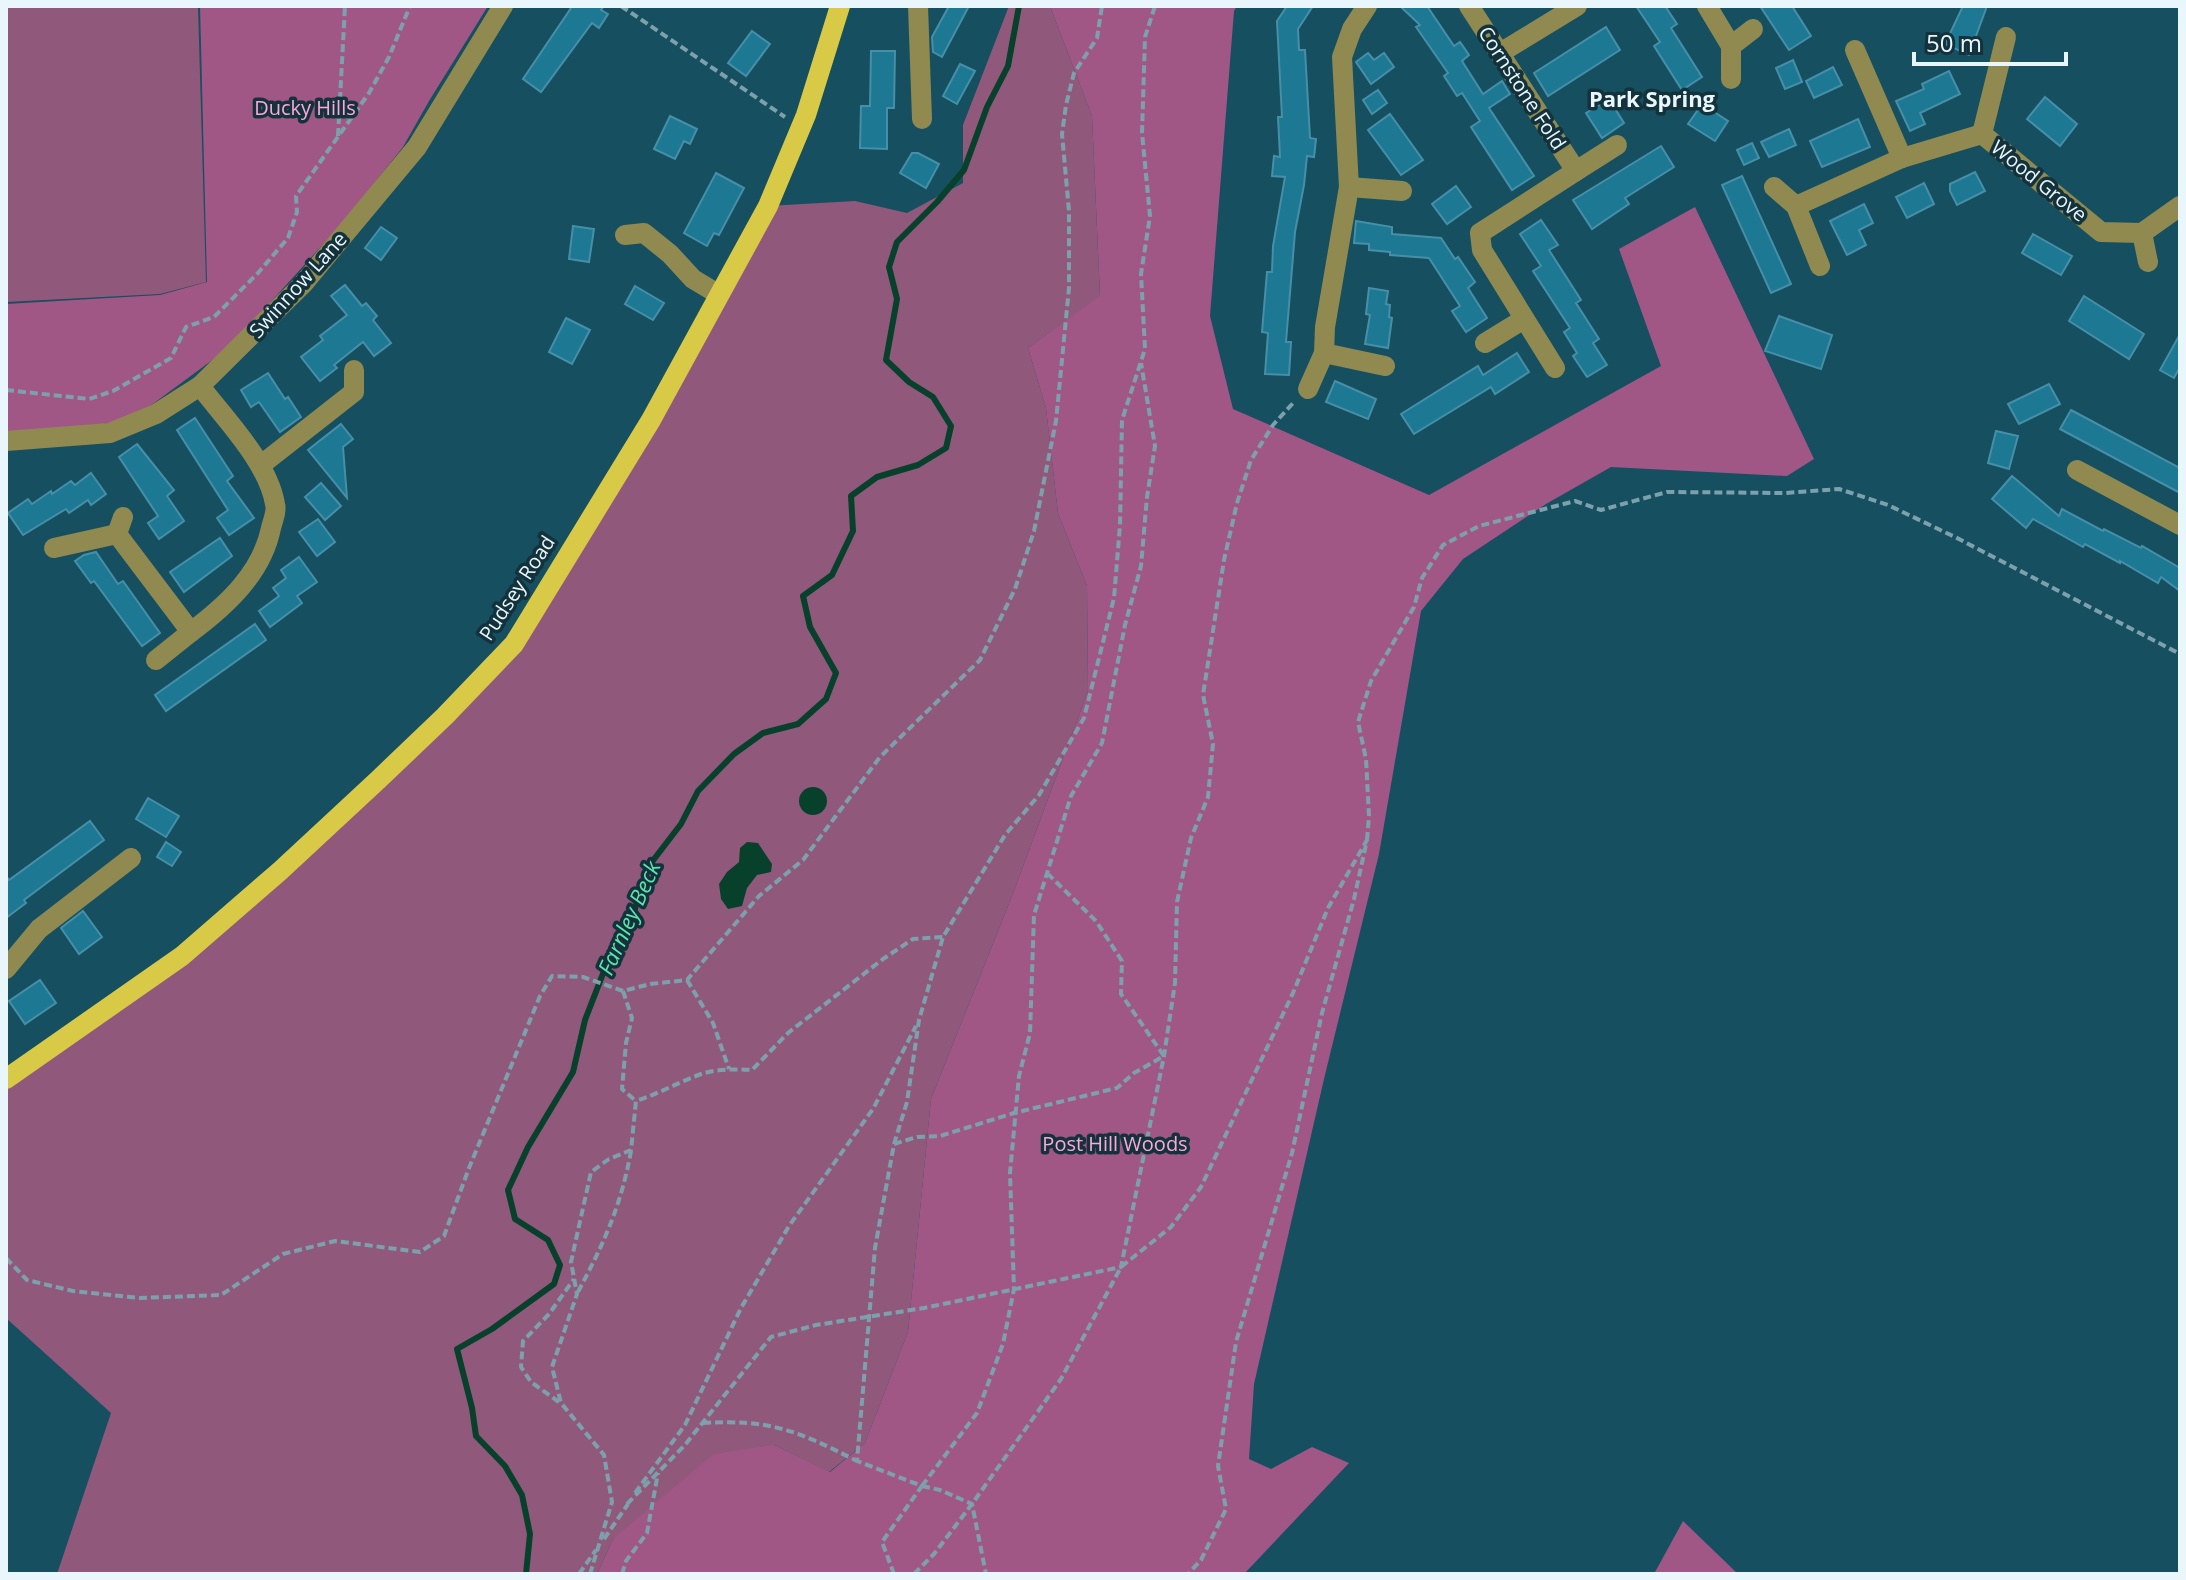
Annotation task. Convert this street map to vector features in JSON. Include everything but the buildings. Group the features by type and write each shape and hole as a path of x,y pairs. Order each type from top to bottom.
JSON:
{"main road":[{"name":"Pudsey Road","path":"6,1079 182,956 378,780 514,644 651,420 768,206 800,128 840,6"}],"street":[{"name":"Swinnow Lane","path":"6,441 110,433 156,414 200,386 303,284 417,147 503,6"},
{"path":"918,6 922,119"},
{"path":"1308,389 1324,353 1325,327 1349,187 1342,57 1352,29 1367,6"},
{"name":"Cornstone Fold","path":"1469,6 1576,171"},
{"path":"1500,53 1577,6"},
{"path":"1707,6 1731,46 1731,79"},
{"path":"1731,46 1753,29"},
{"name":"Wood Grove","path":"1982,134 2006,37"},
{"path":"1855,50 1902,158"},
{"name":"Wood Grove","path":"1796,206 1902,158 1982,134"},
{"name":"Wood Grove","path":"1982,134 2101,232 2142,233"},
{"name":"Cornstone Fold","path":"1555,368 1482,250 1480,233 1617,145"},
{"path":"1349,187 1402,191"},
{"path":"1774,187 1796,206 1820,266"},
{"path":"2148,262 2142,233 2180,206"},
{"path":"625,235 644,233 670,254 693,279 718,294"},
{"path":"1485,343 1524,319"},
{"path":"1324,353 1385,366"},
{"path":"261,465 354,392 354,370"},
{"path":"156,660 223,608 247,581 268,543 276,505 261,465 200,386"},
{"path":"2077,470 2180,525"},
{"path":"54,548 120,526 191,632"},
{"path":"6,969 39,929 131,858"}],"path":[{"path":"338,138 345,6"},
{"path":"6,390 89,399 113,391 171,358 186,327 214,317 288,238 297,212 296,196 369,93 389,57 410,6"},
{"path":"621,6 800,128"},
{"path":"6,1258 27,1280 73,1291 140,1298 221,1295 283,1254 335,1241 420,1252 444,1236 504,1082 540,996 552,976 583,977 623,991 687,980 759,896 803,860 880,757 980,660 1015,589 1034,531 1056,421 1069,288 1069,211 1062,134 1074,73 1097,38 1102,6"},
{"path":"857,1461 875,1248 894,1144 907,1102 919,1020 943,937 1005,835 1039,795 1084,718 1114,598 1120,525 1122,420 1145,349 1141,274 1150,216 1142,133 1145,37 1155,6"},
{"path":"894,1574 882,1542 977,1413 1003,1344 1014,1289 1010,1173 1019,1076 1030,1033 1034,915 1071,796 1102,743 1125,625 1141,566 1155,446 1141,361"},
{"path":"914,1574 934,1554 972,1504 1061,1379 1121,1267 1164,1056 1175,983 1177,902 1191,838 1208,797 1213,744 1203,695 1224,560 1251,460 1273,425 1308,389"},
{"path":"1188,1574 1201,1560 1226,1509 1218,1466 1236,1342 1292,1153 1322,1013 1367,840 1366,759 1358,722 1371,681 1414,607 1422,578 1443,545 1479,526 1575,501 1601,510 1667,492 1785,493 1839,489 1888,505 1955,537 2180,654"},
{"path":"627,1504 702,1423 771,1337 816,1325 1121,1267 1171,1227 1201,1187 1293,993 1328,908 1367,840"},
{"path":"1047,873 1096,921 1105,934 1122,961 1121,994 1164,1056"},
{"path":"636,1101 702,1074 729,1069 752,1070 788,1033 913,939 943,937"},
{"path":"687,980 702,1000 713,1023 729,1069"},
{"path":"623,991 632,1018 626,1043 622,1089 636,1101"},
{"path":"579,1574 685,1425 741,1308 789,1226 873,1109 919,1020"},
{"path":"894,1144 917,1137 940,1136 1014,1113 1117,1088 1134,1073 1164,1056"},
{"path":"561,1403 552,1367 577,1294 604,1243 623,1192 636,1101"},
{"path":"577,1294 571,1262 591,1172 609,1159 631,1150"},
{"path":"574,1279 549,1314 523,1341 521,1367 531,1382 561,1403 604,1455 612,1502 590,1574"},
{"path":"702,1423 732,1421 772,1424 814,1439 857,1461 972,1504"},
{"path":"622,1574 626,1561 647,1533 658,1472"},
{"path":"972,1504 986,1574"}],"shaded area":[{"path":"6,6 198,6 206,282 160,294 6,302"},
{"path":"1009,6 1050,6 1092,116 1100,297 1028,348 1046,408 1058,513 1087,586 1088,691 1012,896 931,1099 908,1332 865,1443 829,1472 774,1445 613,1539 597,1574 57,1574 111,1413 6,1318 6,1079 182,956 514,644 768,206 855,201 907,213 963,183 963,125"},
{"path":"813,787 823,791 827,801 823,811 813,815 803,811 799,801 803,791"},
{"path":"747,842 758,843 772,864 771,872 757,875 747,888 742,906 728,909 721,899 719,884 739,862 740,848"}],"green space":[{"name":"Ducky Hills","path":"200,6 488,6 403,147 345,220 230,347 150,406 115,422 69,430 6,433 6,304 160,295 207,282"},
{"name":"Post Hill Woods","path":"1050,6 1237,6 1234,11 1210,316 1233,409 1429,495 1661,366 1619,249 1695,207 1814,459 1787,476 1611,467 1546,504 1463,559 1421,611 1379,854 1254,1384 1249,1459 1271,1469 1312,1447 1349,1463 1244,1574 597,1574 613,1539 714,1454 774,1445 830,1472 865,1443 908,1332 931,1099 1012,896 1088,691 1087,586 1058,513 1046,408 1028,348 1100,296 1092,116"},
{"path":"1683,1521 1738,1574 1654,1574"}],"waterway":[{"name":"Farnley Beck","path":"526,1574 530,1534 522,1495 505,1466 476,1436 457,1349 492,1329 554,1284 560,1265 548,1240 515,1219 508,1190 528,1147 573,1072 585,1020 611,953 633,915 648,867 681,824 698,791 734,754 763,733 798,724 826,699 836,673 810,627 803,596 832,575 853,531 851,496 877,477 918,465 946,448 951,426 933,397 909,382 886,360 897,299 889,267 897,242 964,170 987,107 1008,66 1019,6"}],"district":[{"name":"Park Spring","path":"1652,99"}]}
